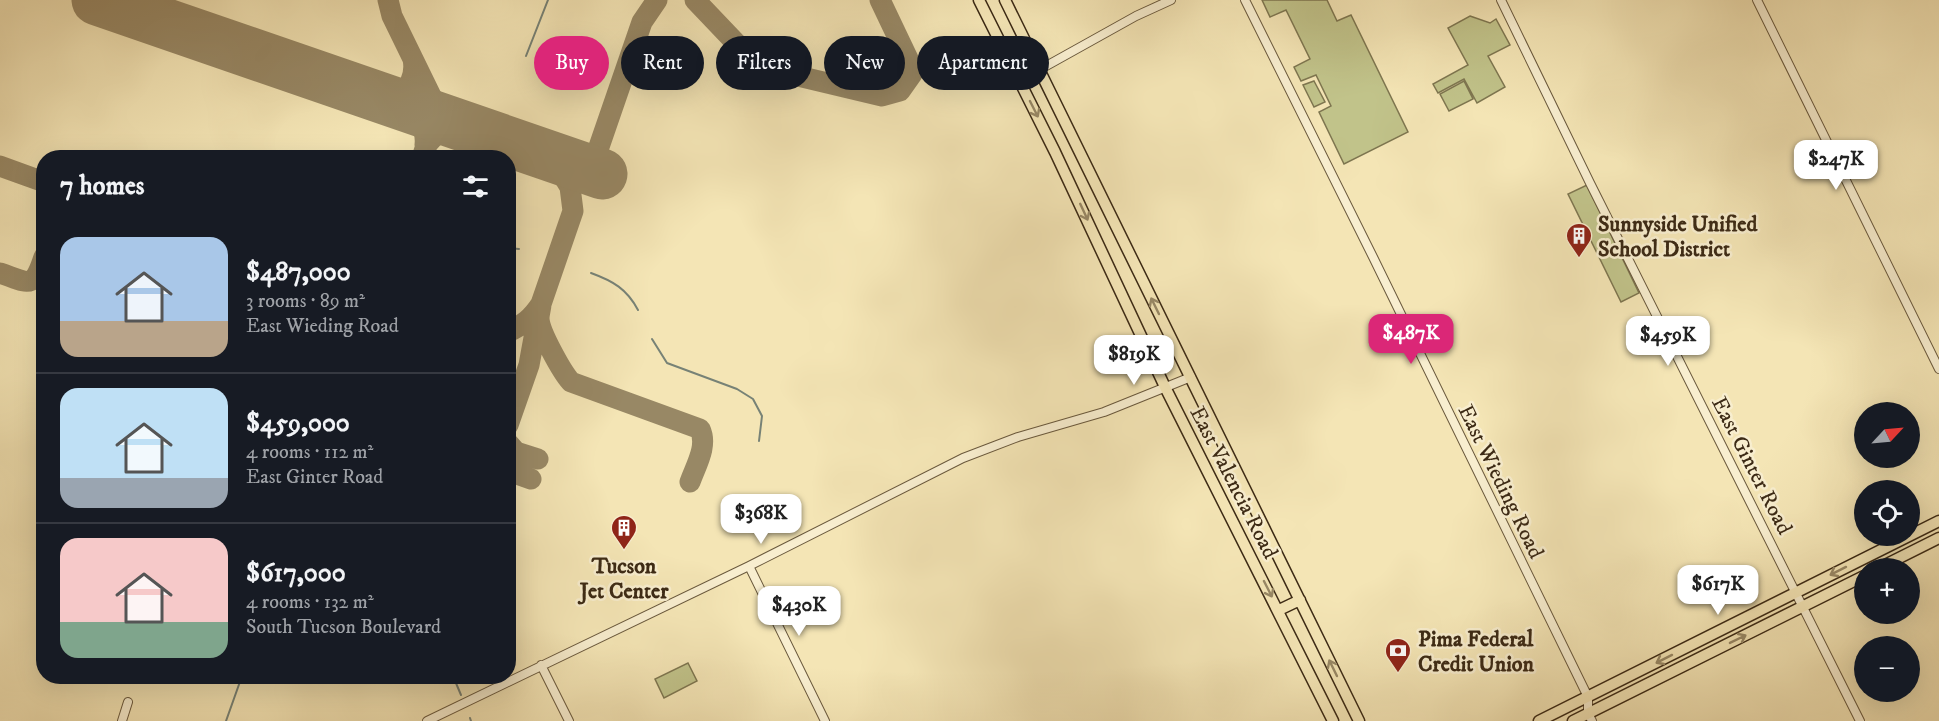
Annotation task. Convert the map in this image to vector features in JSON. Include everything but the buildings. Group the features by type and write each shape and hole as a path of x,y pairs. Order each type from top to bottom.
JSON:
{"main road":[{"name":"East Valencia Road","path":"979,0 1055,152 1165,387 1333,721"},
{"name":"East Valencia Road","path":"1005,0 1022,36"},
{"name":"East Valencia Road","path":"1049,90 1359,721"},
{"path":"1539,721 1939,521"},
{"path":"1899,558 1939,538"},
{"path":"1573,721 1590,717 1854,581"},
{"path":"1279,610 1300,600"}],"street":[{"path":"1049,64 1171,0"},
{"name":"East Wieding Road","path":"1245,0 1378,265 1588,697 1590,717"},
{"name":"East Ginter Road","path":"1501,0 1590,183 1860,721"},
{"path":"1756,0 1939,369"},
{"path":"516,676 749,566 963,458 1018,437 1104,412 1191,377"},
{"path":"749,566 825,721"},
{"path":"541,664 569,721"},
{"path":"427,721 501,684"},
{"path":"122,721 128,702"}],"green space":[{"path":"1262,0 1327,0 1337,21 1351,15 1408,132 1344,164 1319,112 1331,106 1316,75 1301,81 1294,67 1310,59 1286,10 1270,17"},
{"path":"1470,16 1490,23 1496,19 1510,45 1488,56 1505,87 1477,103 1464,79 1438,93 1433,84 1468,65 1448,28"},
{"path":"1314,81 1325,102 1314,107 1303,85"},
{"path":"1464,81 1473,99 1449,111 1440,94"},
{"path":"1587,185 1639,293 1621,302 1568,194"},
{"path":"688,663 697,681 664,698 655,679"}],"waterway":[{"path":"526,56 548,0"},
{"path":"591,273 619,287 629,296 638,310"},
{"path":"652,339 667,363 737,389 753,399 762,416 759,441"},
{"path":"226,721 239,684"},
{"path":"456,684 461,695"}],"taxiway":[{"path":"388,0 392,16 433,100 435,117 425,150"},
{"path":"591,170 642,22 657,0"},
{"path":"695,0 755,63 764,68 882,96 900,91 912,74 910,63 880,0"},
{"path":"377,97 393,96 404,91 414,71 413,59"},
{"path":"404,106 423,128 425,145"},
{"path":"425,148 441,132 463,126"},
{"path":"516,328 527,321 541,304 573,211 570,187 551,156"},
{"path":"0,166 36,179"},
{"path":"0,273 24,281 29,281 36,276"},
{"path":"541,304 539,318 543,332 557,361 571,382 700,429 702,449 690,482"},
{"path":"516,402 529,365 538,316"},
{"path":"516,452 538,459"},
{"path":"516,474 531,479"}],"runway":[{"path":"97,0 602,174"}],"place":[{"name":"Sunnyside Unified School District","path":"1579,259"},
{"name":"Tucson Jet Center","path":"624,551"},
{"name":"Pima Federal Credit Union","path":"1398,674"}]}
